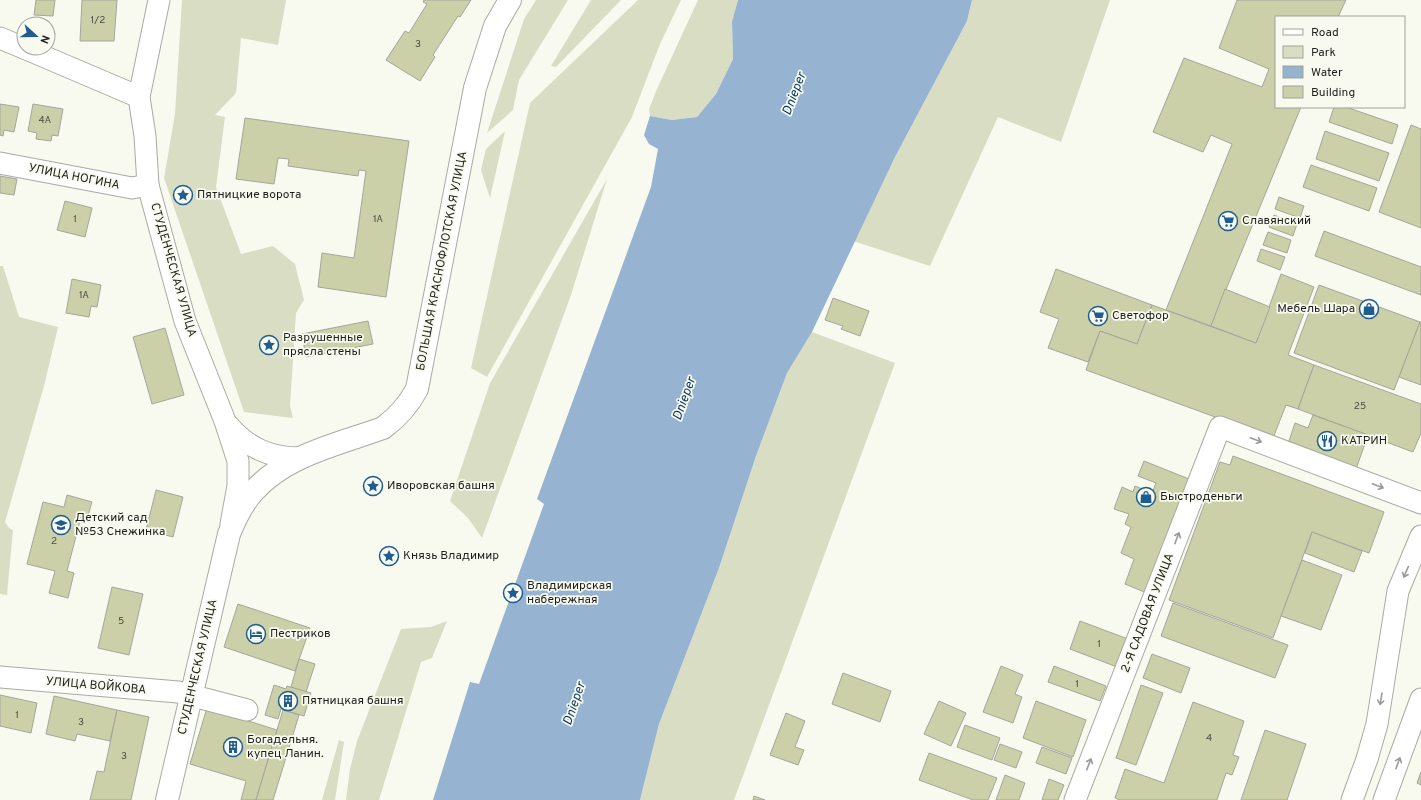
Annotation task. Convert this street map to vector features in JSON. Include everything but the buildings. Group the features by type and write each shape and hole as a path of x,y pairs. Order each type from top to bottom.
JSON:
{"main road":[{"name":"БОЛЬШАЯ КРАСНОФЛОТСКАЯ УЛИЦА","path":"301,458 383,428 397,418 409,405 416,389 475,88 495,26 510,0"},
{"name":"СТУДЕНЧЕСКАЯ УЛИЦА","path":"167,800 228,534 239,512 252,492 284,466 301,458"}],"street":[{"path":"43,56 139,97 159,0"},
{"path":"0,38 16,45"},
{"name":"СТУДЕНЧЕСКАЯ УЛИЦА","path":"139,97 145,136 148,184 185,321 225,421 238,460 238,486 228,534"},
{"name":"УЛИЦА НОГИНА","path":"0,162 132,188 148,184"},
{"name":"СТУДЕНЧЕСКАЯ УЛИЦА","path":"225,421 238,436 267,454 282,458 301,458"},
{"name":"2-Я САДОВАЯ УЛИЦА","path":"1075,800 1220,427 1421,503"},
{"path":"1352,800 1367,759 1377,724 1398,592 1421,536"},
{"name":"УЛИЦА ВОЙКОВА","path":"0,677 191,694 247,710"},
{"path":"1384,800 1421,699"}],"green space":[{"path":"182,0 286,0 278,45 241,38 236,93 215,115 225,117 216,187 241,254 273,246 295,264 304,300 296,313 290,406 293,418 244,412 164,178 175,114"},
{"path":"536,0 568,0 519,80 513,110 487,133 524,19"},
{"path":"591,0 621,0 556,67 551,66"},
{"path":"638,0 681,0 660,44 632,117 487,377 471,368 530,103"},
{"path":"698,0 738,0 732,23 733,59 716,94 697,117 672,120 650,116 649,109 657,89"},
{"path":"972,0 1110,0 1061,142 998,117 930,266 853,241 894,159 967,21"},
{"path":"505,131 490,198 481,170 486,149"},
{"path":"607,179 571,295 482,538 468,518 450,501 490,383"},
{"path":"0,266 3,266 19,317 58,327 44,386 5,522 9,528 13,530 7,595 0,594"},
{"path":"812,332 895,363 734,800 640,800 659,724 719,568 756,456 787,373"},
{"path":"447,621 432,658 421,662 379,800 346,800 350,769 357,741 401,629 431,627"},
{"path":"339,740 344,742 335,800 322,800"}],"water":[{"name":"Dnieper","path":"738,0 972,0 967,21 894,159 812,332 787,373 756,456 719,568 659,724 640,800 433,800 470,682 479,684 544,504 537,499 651,187 658,149 649,144 644,135 650,116 672,120 697,117 716,94 733,59 732,22"}],"place":[{"name":"Пятницкие ворота","path":"183,195"},
{"name":"Славянский","path":"1228,221"},
{"name":"Мебель Шара","path":"1369,309"},
{"name":"Светофор","path":"1098,316"},
{"name":"Разрушенные прясла стены","path":"269,345"},
{"name":"КАТРИН","path":"1327,441"},
{"name":"Иворовская башня","path":"373,486"},
{"name":"Быстроденьги","path":"1146,497"},
{"name":"Детский сад №53 Снежинка","path":"61,525"},
{"name":"Князь Владимир","path":"389,556"},
{"name":"Владимирская набережная","path":"513,593"},
{"name":"Пестриков","path":"256,634"},
{"name":"Пятницкая башня","path":"288,701"},
{"name":"Богадельня. купец Ланин.","path":"233,747"}]}
